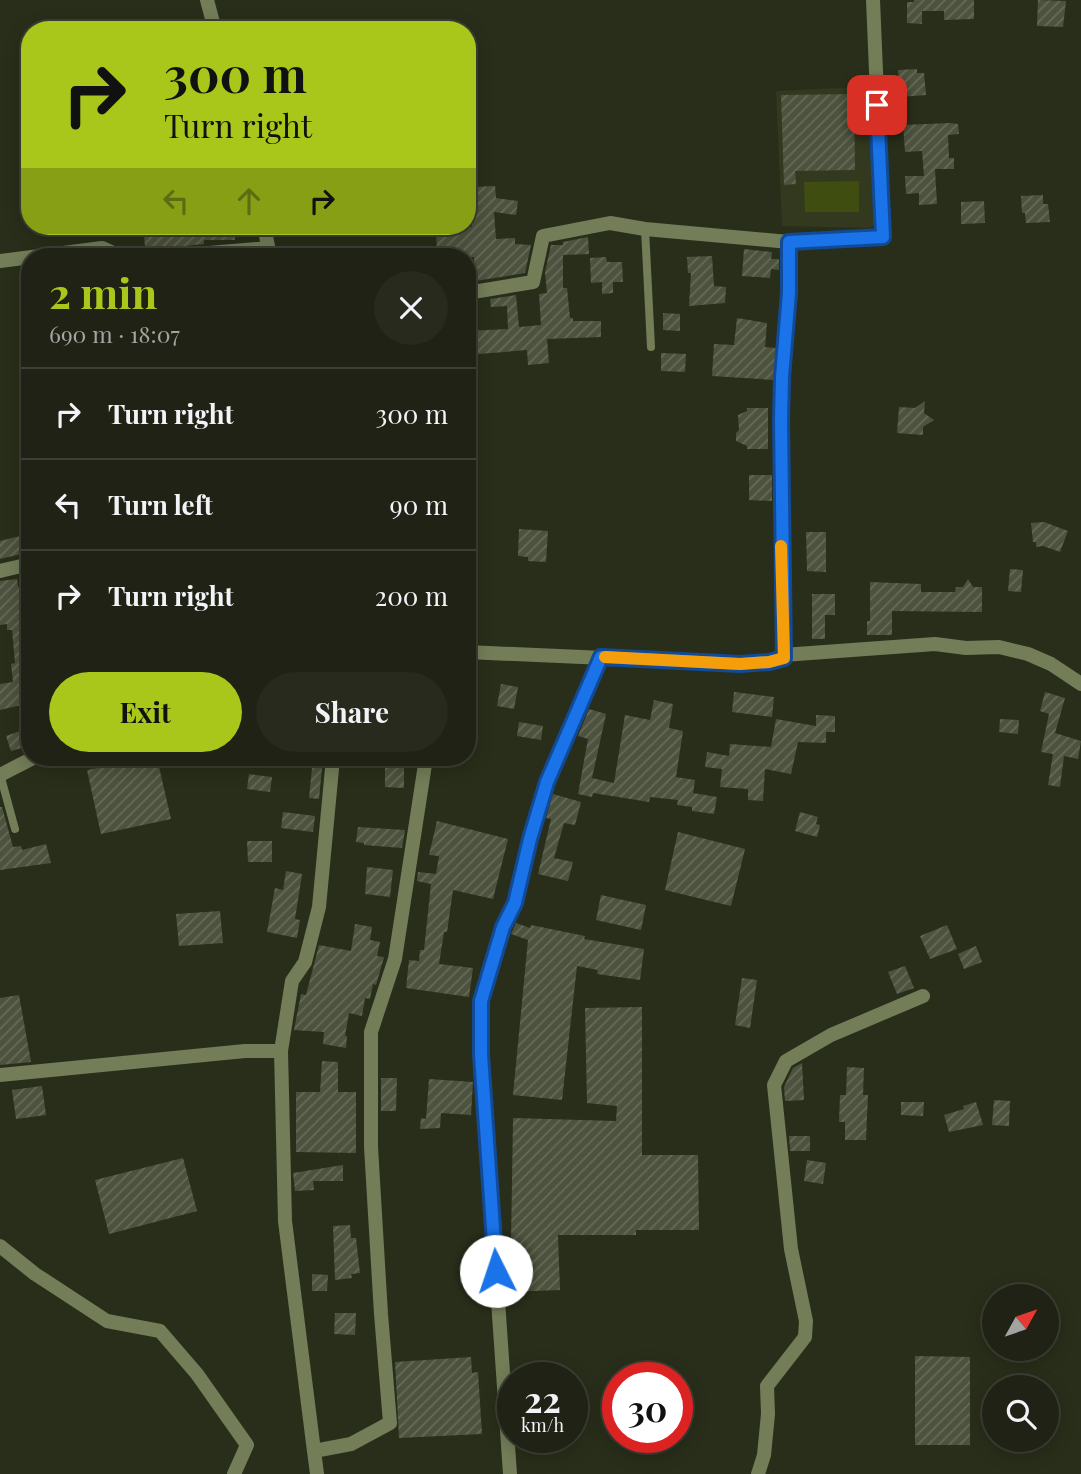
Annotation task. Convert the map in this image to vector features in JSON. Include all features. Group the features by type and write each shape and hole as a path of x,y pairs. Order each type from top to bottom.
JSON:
{"street":[{"path":"207,0 213,21"},
{"path":"476,292 533,282 543,236 610,223 645,229 789,242 883,237 873,0"},
{"path":"476,652 740,664 784,658 781,420 789,293 789,242"},
{"path":"0,261 21,258"},
{"path":"0,571 21,566"},
{"path":"783,655 935,644 966,648 999,647 1028,654 1051,664 1081,684"},
{"path":"510,1474 481,1055 481,1001 503,927 515,903 547,782 601,657"},
{"path":"1,772 21,763"},
{"path":"317,1474 285,1221 281,1051 292,981 305,962 319,907 331,766"},
{"path":"314,1451 351,1444 390,1423 372,1147 372,1032 396,959 425,766"},
{"path":"758,1474 764,1455 768,1414 767,1386 805,1337 806,1321 791,1249 774,1085 786,1061 820,1041 923,996"},
{"path":"0,1075 245,1051 281,1051"},
{"path":"0,1246 34,1274 107,1321 160,1331 197,1374 247,1445 233,1474"}],"lane":[{"path":"645,229 651,346"},
{"path":"1,772 15,829"}],"shaded area":[{"path":"880,86 878,223 870,228 782,226 776,91"}],"green space":[{"path":"859,181 859,212 805,212 804,182"}],"building":[{"path":"974,0 974,19 944,20 944,11 922,11 922,24 907,23 907,2"},
{"path":"1038,0 1066,1 1063,27 1037,26"},
{"path":"917,69 917,73 924,73 926,95 900,97 898,70"},
{"path":"854,94 855,170 795,171 796,184 784,185 781,95"},
{"path":"958,124 959,134 948,135 949,158 954,158 954,169 935,169 937,204 919,205 919,193 906,194 905,176 924,176 922,151 905,152 903,125"},
{"path":"495,186 496,198 518,201 516,215 494,212 496,239 515,238 515,244 531,245 525,273 476,281 476,248 437,248 436,235 476,235 476,187"},
{"path":"1043,195 1043,204 1048,204 1050,222 1026,223 1025,213 1022,213 1021,196"},
{"path":"984,201 985,223 961,224 961,202"},
{"path":"144,235 235,235 235,240 204,240 204,244 166,248 145,246"},
{"path":"588,237 589,254 563,255 563,242"},
{"path":"551,245 563,245 563,288 567,288 570,318 573,318 573,321 601,321 601,337 547,339 549,363 528,365 527,350 476,354 476,331 508,329 507,306 491,307 490,299 516,295 519,327 541,325 539,294 547,293 545,272"},
{"path":"744,249 772,252 771,259 779,259 779,270 771,269 770,278 742,276"},
{"path":"712,256 714,286 726,287 725,303 689,306 691,273 688,273 687,257"},
{"path":"606,257 607,262 622,262 623,282 613,282 613,293 602,294 602,282 591,283 590,258"},
{"path":"663,313 680,314 680,331 663,330"},
{"path":"737,318 767,323 765,347 776,348 774,380 712,376 714,344 734,345"},
{"path":"661,353 686,354 685,372 661,371"},
{"path":"925,401 924,413 934,420 923,427 923,435 897,433 899,407 915,408"},
{"path":"747,408 768,408 768,449 747,449 747,446 736,441 736,433 739,430 738,415 747,411"},
{"path":"749,475 772,475 772,501 749,500"},
{"path":"476,503 478,503 476,551"},
{"path":"1044,522 1068,531 1060,552 1043,546 1036,547 1036,542 1033,542 1031,523"},
{"path":"519,529 548,531 546,562 528,561 528,557 518,556"},
{"path":"806,532 826,532 826,572 807,571"},
{"path":"21,536 21,554 0,559 0,541"},
{"path":"1010,569 1023,570 1021,592 1008,591"},
{"path":"17,579 18,587 21,587 21,705 0,710 0,684 13,682 11,664 15,663 12,630 7,630 7,624 0,625 0,581"},
{"path":"968,579 973,587 982,587 982,612 892,611 892,635 867,635 867,621 870,621 870,582 921,584 921,592 955,592 956,587 963,587"},
{"path":"812,594 835,594 835,615 825,615 825,639 812,639"},
{"path":"501,684 518,687 514,709 497,706"},
{"path":"734,692 774,697 772,717 732,712"},
{"path":"1045,692 1065,698 1055,733 1081,741 1078,759 1064,756 1060,787 1048,785 1053,754 1041,752 1049,714 1040,711"},
{"path":"654,700 673,704 669,728 683,731 676,777 695,780 693,793 717,797 714,814 692,811 692,807 677,805 678,800 650,797 649,802 593,793 592,797 578,794 588,739 578,736 589,709 606,714 592,778 614,783 625,715 650,720"},
{"path":"816,715 835,716 835,732 826,732 826,743 798,742 791,774 765,769 763,801 748,800 748,789 720,787 722,769 705,767 707,752 729,756 730,744 771,747 776,719 816,726"},
{"path":"1000,719 1019,720 1018,734 999,732"},
{"path":"519,722 543,726 541,740 517,736"},
{"path":"21,731 21,748 11,751 6,736"},
{"path":"109,766 159,766 171,819 101,834 87,770"},
{"path":"312,766 322,766 319,799 309,798"},
{"path":"385,766 404,766 404,788 385,787"},
{"path":"249,774 272,777 270,792 247,789"},
{"path":"553,794 581,802 575,825 564,823 554,858 573,862 568,881 538,874 551,819 546,818"},
{"path":"0,807 13,847 21,846 22,850 46,844 51,863 0,870"},
{"path":"283,812 315,816 313,832 281,828"},
{"path":"800,812 818,817 816,824 820,825 817,837 795,831"},
{"path":"437,821 508,839 493,899 453,890 439,964 473,968 469,997 406,988 409,960 419,961 420,950 424,950 431,884 417,881 418,872 436,874 439,856 429,855"},
{"path":"358,827 405,830 402,848 356,842"},
{"path":"678,832 745,849 731,906 665,890"},
{"path":"247,841 272,841 272,862 248,862"},
{"path":"367,867 393,870 390,897 365,894"},
{"path":"286,871 302,874 295,919 300,920 297,938 267,932 275,888 283,890"},
{"path":"601,895 646,905 641,930 596,920"},
{"path":"220,911 223,943 179,946 176,914"},
{"path":"516,923 530,928 531,925 585,936 584,939 644,949 640,980 597,974 598,970 577,966 562,1100 513,1095 528,940 511,934"},
{"path":"355,924 372,927 370,940 380,942 377,956 384,957 370,999 365,998 362,1016 349,1013 346,1048 323,1044 324,1032 294,1030 301,994 306,995 319,945 351,951"},
{"path":"947,925 957,949 930,959 920,936"},
{"path":"976,946 982,962 964,969 958,954"},
{"path":"905,966 914,988 897,994 888,972"},
{"path":"742,978 757,980 750,1028 735,1025"},
{"path":"19,995 31,1062 0,1065 0,998"},
{"path":"642,1007 642,1155 698,1155 699,1230 636,1230 636,1235 558,1235 560,1290 507,1292 504,1245 511,1244 513,1118 616,1121 617,1106 587,1103 585,1008"},
{"path":"322,1061 338,1062 338,1092 356,1092 356,1153 296,1152 296,1092 320,1092"},
{"path":"802,1063 804,1100 785,1101 784,1087 793,1068"},
{"path":"847,1067 864,1068 863,1095 868,1095 866,1140 845,1140 845,1122 839,1122 840,1095 846,1095"},
{"path":"381,1078 397,1078 396,1111 381,1111"},
{"path":"429,1079 473,1082 471,1115 441,1113 440,1128 420,1129 421,1118 426,1119"},
{"path":"42,1086 46,1115 16,1119 12,1090"},
{"path":"994,1100 1010,1101 1009,1126 992,1125"},
{"path":"901,1102 924,1102 923,1116 901,1115"},
{"path":"976,1102 983,1125 949,1132 944,1115"},
{"path":"789,1136 810,1136 810,1151 790,1151"},
{"path":"183,1158 197,1211 109,1234 95,1180"},
{"path":"807,1160 826,1163 823,1184 804,1181"},
{"path":"343,1165 343,1181 313,1181 314,1190 295,1191 293,1173"},
{"path":"350,1225 351,1238 356,1238 360,1273 351,1274 352,1278 335,1280 333,1226"},
{"path":"312,1274 328,1275 327,1291 312,1291"},
{"path":"335,1313 356,1313 355,1335 334,1334"},
{"path":"915,1356 970,1357 970,1445 915,1445"},
{"path":"471,1357 472,1373 478,1372 482,1434 399,1438 395,1362"}],"slow traffic":[{"path":"605,657 740,664 784,658 781,546"}],"route":[{"path":"496,1271 481,1055 481,1001 503,927 515,903 547,782 601,657 740,664 784,658 781,420 789,293 789,242 883,237 877,105"}]}
